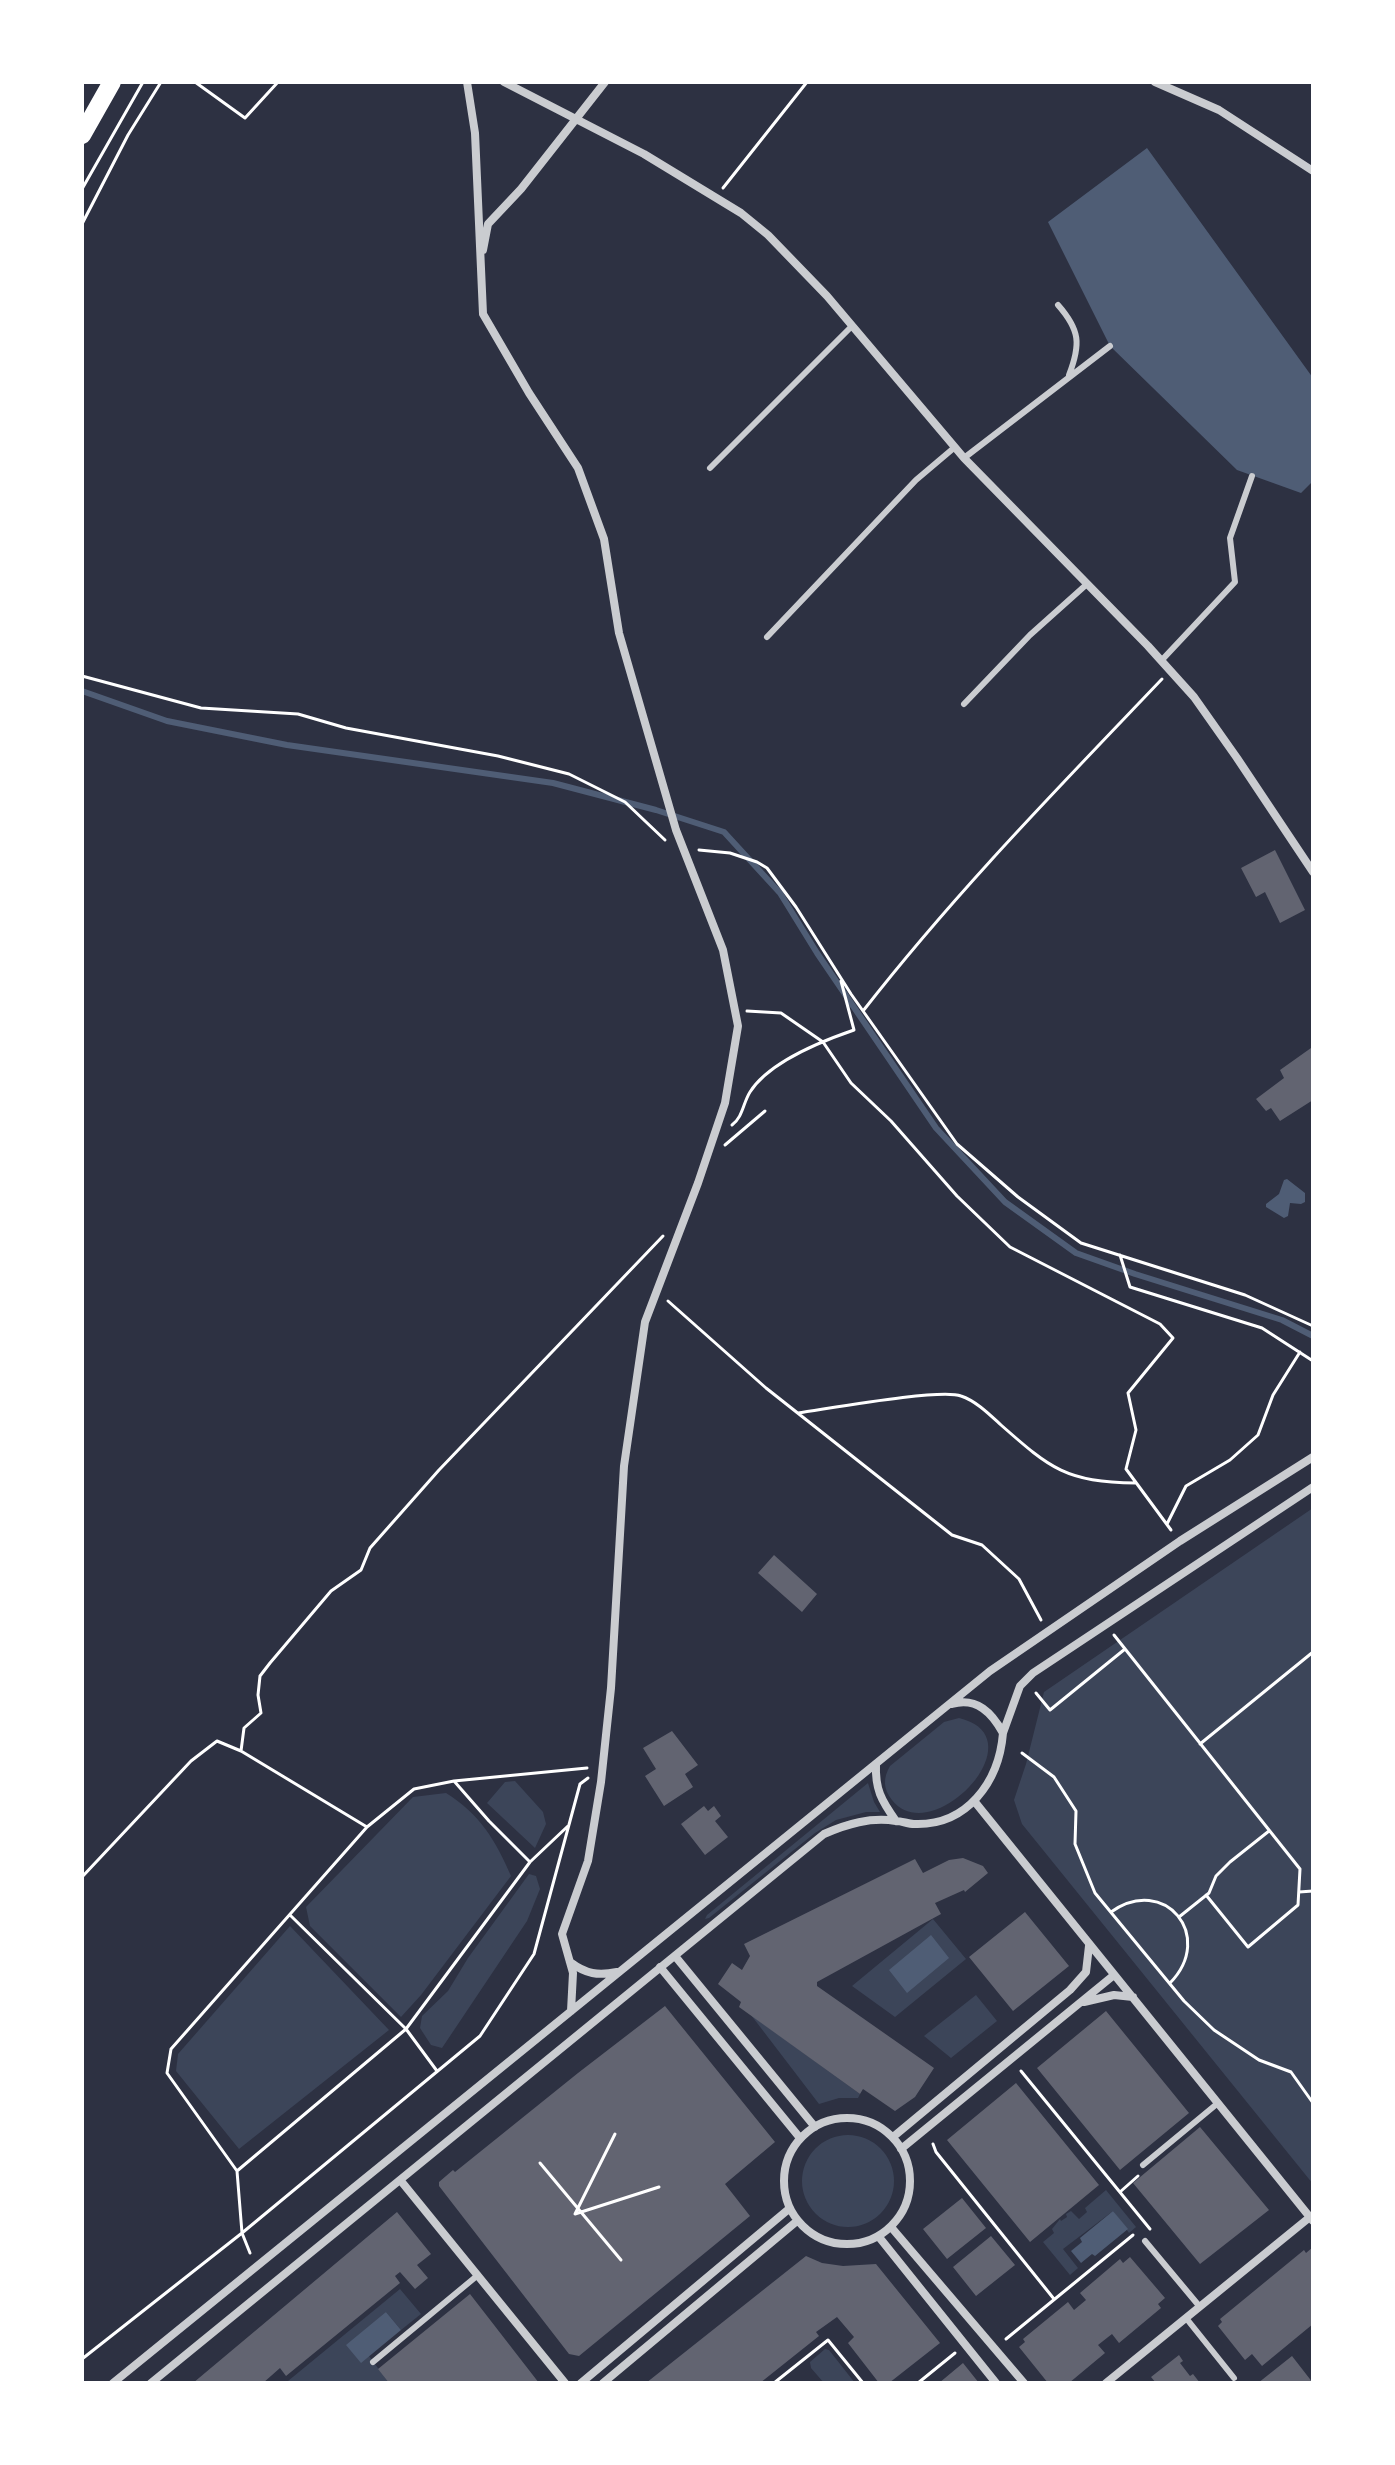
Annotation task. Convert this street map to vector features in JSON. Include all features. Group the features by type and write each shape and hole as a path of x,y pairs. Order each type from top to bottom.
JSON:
{"main road":[{"path":"82,135 112,82"}],"street":[{"path":"467,82 475,133 483,314 578,468 604,539 619,633 676,830 723,950 738,1026 725,1103 645,1322 624,1466 611,1688 603,1766 588,1861 562,1934 573,1973 571,2011"},
{"path":"504,82 644,154 716,198 768,235 827,296 964,458 1194,697 1313,872"},
{"path":"480,264 488,224 521,189 605,82"},
{"path":"1155,82 1219,110 1313,171"},
{"path":"113,2383 990,1671 1180,1541 1313,1457"},
{"path":"151,2383 824,1834 843,1825 871,1819 926,1823 951,1817 975,1802 988,1783 999,1755 1003,1733 1020,1686 1033,1673 1313,1487"},
{"path":"948,1706 961,1702 974,1703 991,1715 1003,1733"},
{"path":"876,1764 875,1783 896,1821"},
{"path":"975,1802 1311,2219 1106,2383"},
{"path":"893,2137 1070,1990 1086,1972 1089,1946"},
{"path":"675,1956 815,2127"},
{"path":"570,1961 582,1971 600,1975 619,1972"},
{"path":"660,1967 800,2138"},
{"path":"901,2149 1114,1975"},
{"path":"1080,2003 1114,1995 1133,1997"},
{"path":"840,2118 870,2122 893,2137 907,2160 911,2176 910,2191 900,2216 891,2227 879,2237 845,2245 828,2242 810,2233 797,2221 790,2208 784,2183 785,2167 800,2138 815,2127 840,2118"},
{"path":"401,2181 565,2383"},
{"path":"581,2383 790,2208"},
{"path":"603,2383 797,2221"},
{"path":"891,2227 1024,2383"},
{"path":"879,2237 996,2383"}],"lane":[{"path":"1058,305 1070,319 1078,337 1077,355 1067,378"},
{"path":"710,468 852,326"},
{"path":"964,458 1110,346"},
{"path":"767,637 916,480 955,447"},
{"path":"1161,661 1235,582 1230,538 1252,476"},
{"path":"964,704 1030,635 1087,584"},
{"path":"1143,2165 1218,2103"},
{"path":"1145,2241 1200,2307"},
{"path":"373,2362 478,2275"},
{"path":"1186,2318 1234,2378"}],"path":[{"path":"82,189 143,82"},
{"path":"82,224 128,135 161,82"},
{"path":"195,82 245,118 278,82"},
{"path":"716,198 807,82"},
{"path":"863,1011 941,915 1170,671"},
{"path":"82,676 201,708 298,714 346,728 498,756 569,774 625,802 660,837 683,849 730,853 757,862 767,868 796,907 840,978 957,1144 1018,1197 1081,1243 1245,1295 1313,1326"},
{"path":"712,1140 738,1120 750,1091 772,1069 823,1042 854,1030 840,978"},
{"path":"735,1010 781,1013 823,1042 851,1083 891,1121 957,1196 1010,1247 1160,1324 1173,1338 1128,1393 1136,1430 1126,1469 1171,1531"},
{"path":"706,1160 765,1111"},
{"path":"241,1751 244,1728 261,1713 258,1695 260,1676 270,1663 331,1591 361,1570 370,1548 439,1470 666,1232"},
{"path":"1120,1255 1130,1287 1262,1328 1313,1361"},
{"path":"657,1292 798,1413 952,1535 982,1545 1019,1579 1048,1630"},
{"path":"1167,1525 1186,1486 1230,1460 1258,1435 1273,1395 1300,1352"},
{"path":"798,1413 927,1395 960,1395 978,1405 1038,1458 1062,1472 1110,1482 1136,1483"},
{"path":"1114,1635 1300,1869 1298,1905 1248,1947 1206,1895"},
{"path":"1036,1693 1050,1710 1125,1649"},
{"path":"1200,1744 1313,1652"},
{"path":"82,1877 191,1761 217,1741 241,1751 367,1827"},
{"path":"1022,1753 1054,1777 1076,1811 1075,1844 1095,1893 1184,2001 1214,2030 1259,2060 1291,2072 1313,2103"},
{"path":"256,2267 242,2233 237,2171 167,2073 171,2049 367,1827 414,1789 454,1781 603,1766"},
{"path":"82,2359 242,2233 480,2036 534,1954 580,1784 603,1766"},
{"path":"454,1781 530,1862"},
{"path":"237,2171 406,2029 530,1862 570,1824"},
{"path":"1179,1917 1206,1895 1216,1876 1230,1862 1269,1831"},
{"path":"1299,1892 1313,1891"},
{"path":"1111,1912 1134,1900 1148,1900 1164,1905 1179,1917 1186,1928 1189,1946 1181,1972 1170,1983"},
{"path":"290,1915 406,2029 437,2071"},
{"path":"1021,2071 1156,2236"},
{"path":"580,2210 615,2134"},
{"path":"933,2144 936,2152 1054,2299"},
{"path":"540,2163 621,2260"},
{"path":"580,2210 659,2187"},
{"path":"1003,2341 1135,2233"},
{"path":"774,2383 828,2340 863,2383"},
{"path":"918,2383 964,2345"}],"shaded area":[{"path":"1147,148 1313,378 1313,481 1301,493 1237,470 1110,346 1048,222"},
{"path":"1287,1179 1305,1193 1305,1202 1290,1203 1288,1216 1284,1218 1266,1204 1279,1194"},
{"path":"1313,1508 1313,2184 1022,1824 1014,1800 1044,1692"},
{"path":"959,1718 981,1729 988,1746 984,1766 971,1785 952,1801 931,1811 910,1812 892,1800 887,1792 885,1779 890,1766 944,1722"},
{"path":"515,1781 543,1812 546,1824 535,1848 487,1803 505,1782"},
{"path":"868,1783 880,1812 866,1812 836,1820 705,1919 707,1915"},
{"path":"446,1793 486,1829 511,1876 401,2017 310,1926 306,1907 413,1797"},
{"path":"529,1874 536,1876 540,1889 527,1921 442,2048 431,2045 420,2028 422,2016 448,1991"},
{"path":"933,1919 966,1959 895,2017 852,1986"},
{"path":"290,1926 389,2030 239,2149 176,2071 178,2054"},
{"path":"931,1935 949,1958 907,1993 889,1970"},
{"path":"976,1995 997,2021 951,2058 924,2036"},
{"path":"751,2015 860,2094 858,2098 839,2098 819,2104"},
{"path":"848,2135 865,2139 880,2149 890,2164 894,2181 890,2198 880,2213 865,2223 848,2227 831,2223 816,2213 806,2198 802,2181 806,2164 816,2149 831,2139"},
{"path":"1106,2190 1136,2227 1129,2233 1113,2211 1063,2249 1078,2268 1070,2275 1043,2242 1054,2233 1052,2229 1060,2219 1067,2217 1066,2214 1071,2211 1079,2219 1087,2212 1085,2208"},
{"path":"1113,2211 1128,2229 1095,2256 1092,2254 1081,2263 1071,2251 1082,2242 1080,2238"},
{"path":"400,2289 421,2314 401,2330 386,2312 369,2356 389,2383 288,2381"},
{"path":"386,2312 401,2330 361,2363 346,2345"},
{"path":"825,2349 855,2383 824,2383 811,2368 810,2362"}],"building":[{"path":"1275,850 1305,910 1280,923 1265,892 1256,897 1241,868"},
{"path":"1311,1048 1313,1100 1280,1121 1271,1108 1266,1111 1256,1099 1284,1078 1280,1070"},
{"path":"774,1555 817,1594 802,1612 758,1573"},
{"path":"672,1731 698,1765 685,1774 693,1787 664,1806 645,1776 656,1769 643,1748"},
{"path":"704,1806 708,1811 714,1806 721,1816 715,1821 728,1837 705,1855 681,1824"},
{"path":"963,1858 983,1866 988,1873 965,1892 935,1903 941,1914 817,1982 817,1986 934,2068 915,2097 895,2111 863,2089 860,2094 739,2007 741,2002 718,1984 732,1963 742,1970 750,1956 744,1944 915,1859 923,1873 949,1860"},
{"path":"1025,1912 1069,1966 1013,2011 969,1957"},
{"path":"665,2006 775,2142 725,2184 750,2216 579,2356 569,2354 439,2186 439,2182"},
{"path":"1106,2011 1189,2113 1120,2170 1037,2068"},
{"path":"1016,2083 1099,2185 1030,2242 947,2140"},
{"path":"1200,2127 1269,2210 1200,2264 1133,2183"},
{"path":"962,2198 986,2228 947,2259 923,2229"},
{"path":"397,2212 431,2254 417,2265 428,2278 415,2289 400,2272 395,2276 400,2283 286,2376 280,2368 263,2383 193,2383"},
{"path":"991,2236 1015,2265 976,2296 953,2267"},
{"path":"1313,2247 1313,2324 1262,2366 1252,2354 1245,2360 1218,2326 1222,2322 1220,2319 1304,2250 1306,2253"},
{"path":"806,2256 822,2263 843,2266 876,2264 940,2343 889,2383 879,2383 848,2343 854,2337 837,2317 816,2332 819,2336 760,2383 646,2383"},
{"path":"1130,2257 1165,2298 1158,2304 1161,2308 1119,2343 1112,2334 1098,2345 1105,2353 1069,2383 1048,2383 1019,2347 1025,2342 1023,2339 1068,2302 1074,2310 1086,2300 1080,2293 1120,2259 1123,2263"},
{"path":"470,2294 539,2383 389,2383 378,2369"},
{"path":"1179,2355 1183,2361 1180,2363 1200,2383 1156,2383 1151,2377"},
{"path":"1292,2356 1313,2383 1258,2383"},
{"path":"963,2363 979,2383 939,2383"}],"waterway":[{"path":"82,691 167,721 287,745 553,783 656,810 724,832 780,893 936,1128 1005,1202 1076,1253 1282,1320 1313,1336"}]}
